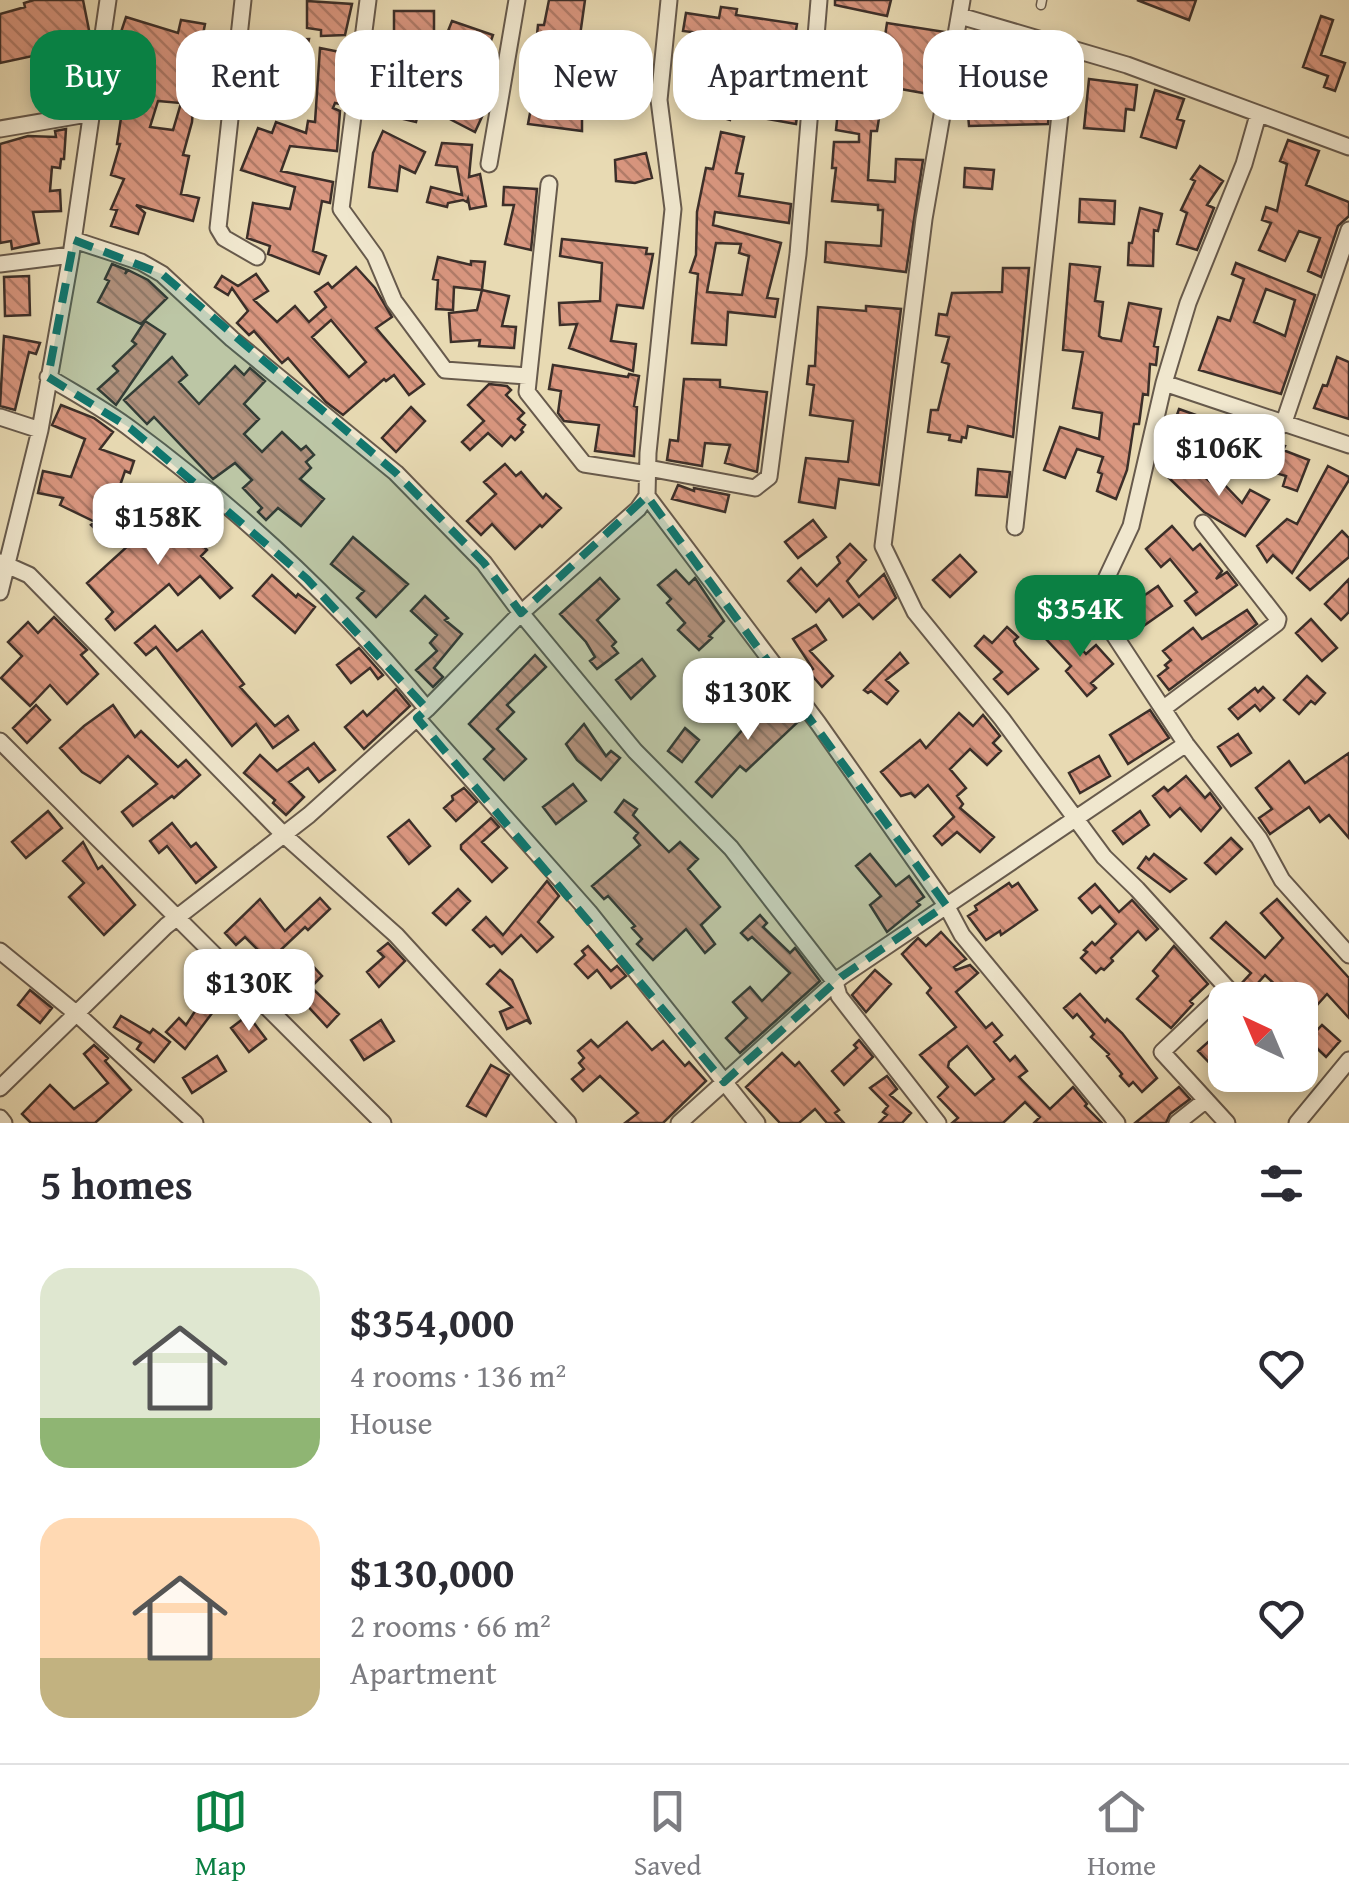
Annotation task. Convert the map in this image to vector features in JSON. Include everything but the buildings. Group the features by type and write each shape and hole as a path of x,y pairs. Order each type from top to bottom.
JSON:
{"street":[{"path":"104,30 108,0"},
{"path":"243,0 218,228 224,238 257,257"},
{"path":"368,0 342,209 375,256 394,302 445,370 528,376"},
{"path":"489,164 516,0"},
{"path":"0,1088 178,917 284,835 422,713 521,613 638,509 647,496 673,209 659,100 668,0"},
{"path":"550,184 528,376 531,400 584,464 756,488 768,477 798,254 819,0"},
{"path":"1017,30 961,8 924,219 882,538 886,555 915,612 1002,718 1074,820 1104,858 1228,988 1162,1052 1227,1123"},
{"path":"1084,55 1127,66 1349,147"},
{"path":"1258,115 1244,164 1188,304 1164,383 1131,526 1099,594 1102,615 1186,744 1246,819 1296,899 1349,955"},
{"path":"0,129 52,120"},
{"path":"0,592 4,563 40,430 92,120"},
{"path":"1015,527 1059,120"},
{"path":"1283,425 1349,230"},
{"path":"0,264 72,248 140,262 162,274 232,339 396,474 484,562 635,751 731,848 835,982 838,996 938,1123"},
{"path":"48,376 130,428 220,500 374,644 422,713 589,912 758,1123"},
{"path":"1164,383 1349,445"},
{"path":"0,417 40,430"},
{"path":"647,496 818,723 946,904 962,934 1117,1123"},
{"path":"1164,708 1277,623 1278,618 1202,523"},
{"path":"4,563 29,575 284,835 396,935 568,1123"},
{"path":"0,741 384,1123"},
{"path":"679,1123 835,982 1186,744"},
{"path":"0,951 196,1123"},
{"path":"1297,1123 1349,1060"},
{"path":"1177,1123 1206,1100"}],"highlighted area":[{"path":"74,240 162,274 396,473 484,563 521,613 647,496 946,905 841,977 724,1082 417,718 427,709 307,579 130,428 48,377"}]}
